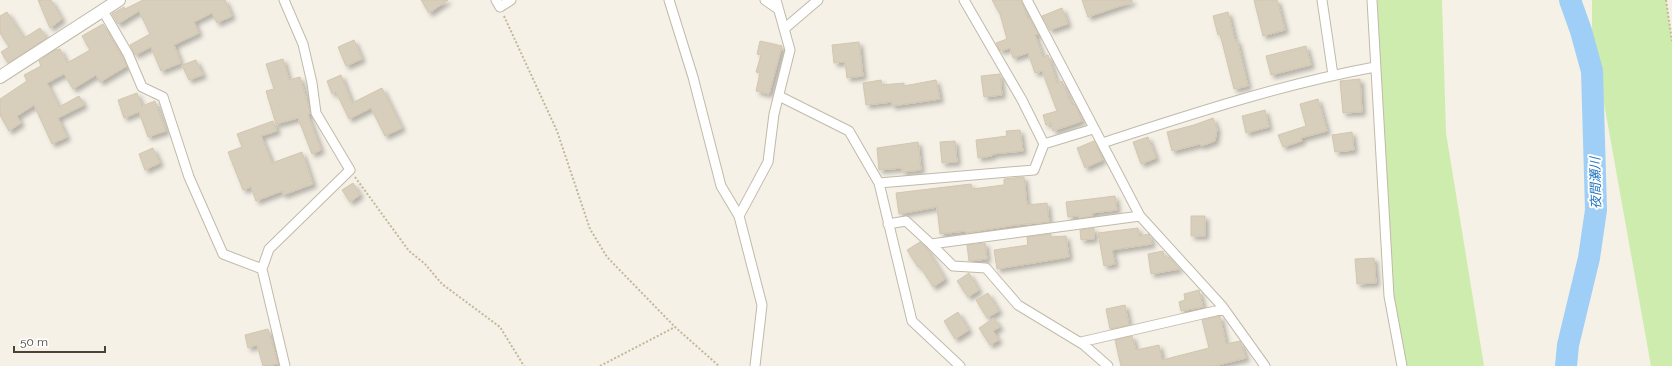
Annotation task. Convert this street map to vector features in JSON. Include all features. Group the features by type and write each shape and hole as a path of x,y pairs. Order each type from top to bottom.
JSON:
{"street":[{"path":"0,77 119,0"},
{"path":"284,0 304,44 316,113 350,170 269,249 262,269 285,366"},
{"path":"498,4 511,0"},
{"path":"668,0 693,78 721,186 739,216 762,305 755,366"},
{"path":"739,216 768,162 774,114 790,50 777,4 764,0"},
{"path":"784,29 818,0"},
{"path":"879,183 1034,170 1044,144 1022,100 964,0"},
{"path":"1027,0 1093,129 1102,143 1140,216 1224,309 1261,365"},
{"path":"1322,0 1333,75"},
{"path":"1372,0 1389,296 1402,366"},
{"path":"103,11 128,54 142,87 163,97 189,177 223,254 262,269"},
{"path":"1102,143 1218,106 1333,75 1375,67"},
{"path":"779,96 818,117 849,130 879,183 912,321 960,366"},
{"path":"1044,144 1093,129"},
{"path":"931,244 1140,216"},
{"path":"888,224 906,221 953,266 986,268 1018,305 1081,342 1108,366"},
{"path":"1081,342 1224,309"}],"path":[{"path":"1666,0 1672,41"},
{"path":"498,4 557,131 590,229 607,257 675,327 719,366"},
{"path":"350,170 409,251 425,264 442,284 500,327 524,366"},
{"path":"600,366 675,327"}],"green space":[{"path":"1374,0 1442,0 1446,133 1484,366 1402,366 1389,296"},
{"path":"1592,0 1666,0 1672,41 1672,366 1651,366 1592,36"}],"building":[{"path":"38,0 51,0 62,19 50,28"},
{"path":"143,0 225,0 232,16 217,23 212,13 194,22 199,33 174,45 181,63 161,71 151,47 135,55 130,45 150,34 139,11 118,24 112,14 124,7 125,9"},
{"path":"421,0 448,0 429,13"},
{"path":"992,0 1021,0 1028,19 1030,19 1038,34 1035,35 1043,57 1048,55 1057,83 1062,81 1072,105 1075,104 1082,121 1053,131 1051,123 1046,125 1043,115 1057,111 1042,71 1035,73 1028,53 1013,58 1010,48 1000,51 996,43 1007,39 1000,14"},
{"path":"1082,0 1132,0 1132,2 1088,17"},
{"path":"1254,0 1277,0 1285,30 1263,36"},
{"path":"1062,8 1068,24 1050,30 1042,16"},
{"path":"7,12 24,38 40,28 47,38 8,63 1,52 9,47 0,33 0,16"},
{"path":"1228,12 1235,41 1237,40 1248,86 1234,89 1220,34 1218,35 1213,16"},
{"path":"103,24 127,66 100,82 96,75 73,89 64,74 47,83 59,107 79,96 84,105 58,118 67,137 52,144 34,105 17,116 21,123 9,131 0,115 0,99 27,81 24,75 41,66 39,61 55,50 60,49 67,63 90,50 82,36"},
{"path":"354,40 362,59 346,66 338,47"},
{"path":"760,41 782,46 769,94 756,91 760,73 756,72 761,55 757,54"},
{"path":"859,42 863,76 847,78 845,62 834,63 832,45"},
{"path":"1306,46 1311,65 1271,75 1266,56"},
{"path":"283,59 289,80 300,77 310,112 308,115 321,150 312,154 298,118 276,124 266,91 274,89 266,64"},
{"path":"196,60 203,75 189,80 182,65"},
{"path":"1000,74 1002,95 984,97 981,76"},
{"path":"341,75 352,103 382,88 402,128 385,136 371,108 349,119 336,92 332,94 327,81"},
{"path":"1360,79 1362,112 1343,113 1340,81"},
{"path":"881,80 882,85 904,83 904,86 936,80 940,99 892,106 892,102 866,105 863,83"},
{"path":"137,93 142,106 155,101 166,131 148,137 139,112 124,118 118,100"},
{"path":"1318,99 1327,131 1301,138 1302,141 1283,147 1278,135 1306,126 1300,104"},
{"path":"1265,110 1269,127 1246,133 1242,116"},
{"path":"1213,118 1217,129 1215,141 1201,146 1200,144 1172,151 1167,132"},
{"path":"273,121 277,131 261,136 272,163 302,152 313,184 283,195 282,191 256,201 251,187 243,190 228,152 242,147 237,134"},
{"path":"1020,130 1023,151 992,154 992,156 978,158 976,140 1007,136 1006,131"},
{"path":"1352,132 1354,150 1335,152 1332,135"},
{"path":"1148,137 1156,158 1141,164 1133,142"},
{"path":"955,141 957,162 942,163 940,142"},
{"path":"1094,141 1103,160 1085,168 1077,148"},
{"path":"918,142 921,170 902,172 902,168 879,170 877,148"},
{"path":"153,148 160,163 145,170 139,154"},
{"path":"1024,177 1027,205 1047,203 1049,222 1015,225 966,233 965,231 940,234 937,207 899,214 896,193 971,184 972,189 1004,185 1004,179"},
{"path":"353,183 360,195 350,202 342,190"},
{"path":"1115,196 1117,210 1092,213 1093,216 1079,218 1079,216 1068,217 1066,202"},
{"path":"1191,216 1205,216 1205,236 1191,236"},
{"path":"1094,228 1094,239 1081,240 1080,230"},
{"path":"1138,228 1139,236 1149,234 1152,244 1112,250 1115,264 1104,266 1098,233"},
{"path":"1051,234 1051,237 1066,236 1069,257 997,269 994,250 1028,245 1027,237"},
{"path":"920,242 926,247 945,279 933,287 920,266 918,267 907,250"},
{"path":"985,243 987,259 969,261 967,245"},
{"path":"1163,251 1164,257 1169,257 1180,269 1151,274 1148,254"},
{"path":"1374,258 1376,283 1357,284 1355,259"},
{"path":"969,273 979,290 968,297 957,281"},
{"path":"1199,290 1203,307 1181,311 1179,302 1185,300 1184,294"},
{"path":"988,293 999,311 987,318 976,300"},
{"path":"1125,305 1129,325 1110,329 1106,309"},
{"path":"958,312 969,330 955,339 944,321"},
{"path":"1220,316 1226,344 1240,341 1246,358 1214,366 1121,366 1115,340 1132,336 1136,350 1159,345 1162,360 1209,348 1202,320"},
{"path":"994,318 1000,327 993,331 999,340 990,345 979,328"},
{"path":"268,329 278,364 263,366 257,345 248,348 245,335"}],"waterway":[{"name":"夜間瀬川","path":"1566,366 1568,345 1589,258 1596,210 1592,71 1581,31 1570,0"}]}
